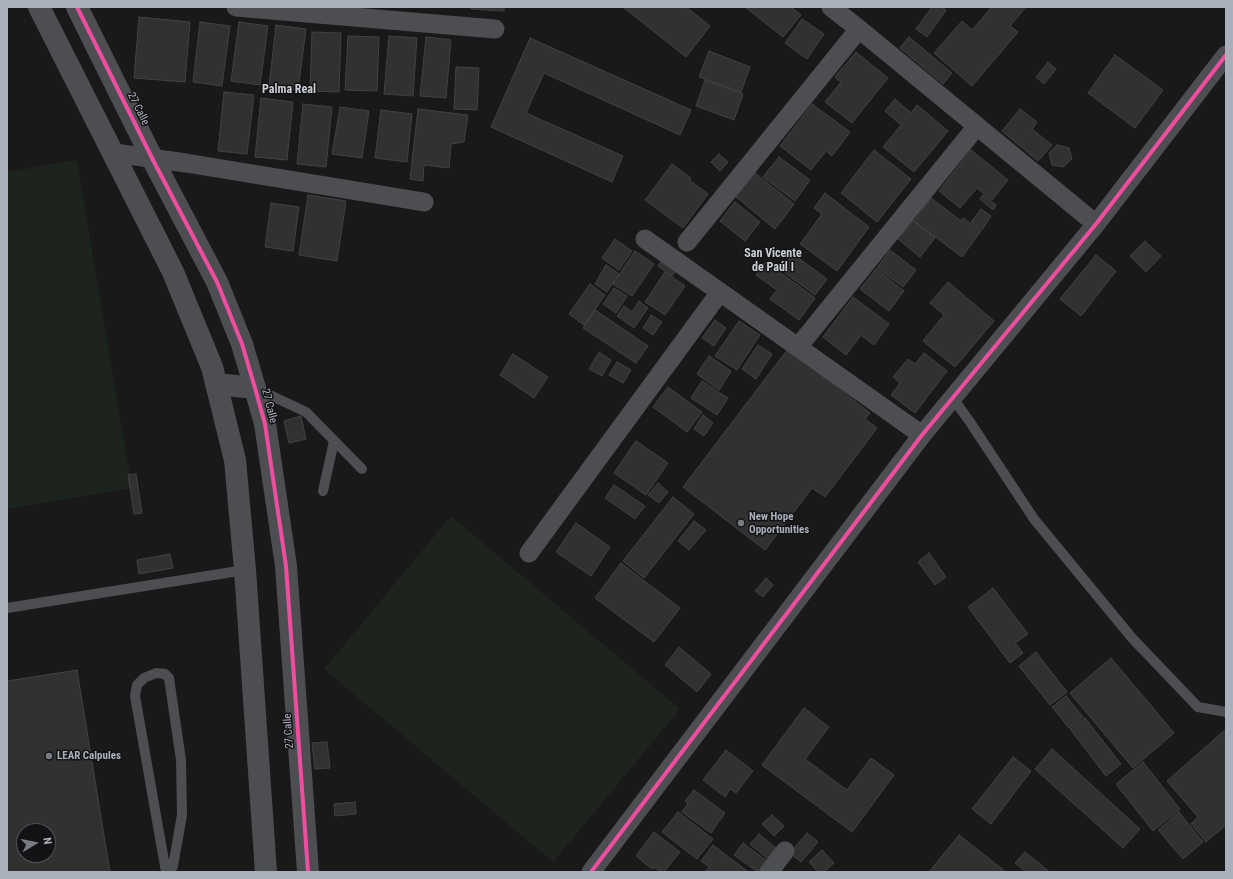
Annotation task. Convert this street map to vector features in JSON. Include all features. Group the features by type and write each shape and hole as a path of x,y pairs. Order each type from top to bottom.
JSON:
{"street":[{"path":"39,7 173,272 212,367 236,460 266,872"},
{"name":"27 Calle","path":"77,7 153,160 217,282 242,344 265,424 286,566 308,872"},
{"path":"236,7 495,29"},
{"path":"831,7 860,29 1096,224"},
{"path":"688,242 860,29"},
{"path":"591,872 922,435 1096,224 1226,55"},
{"path":"798,347 977,126"},
{"path":"114,153 424,202"},
{"path":"645,239 922,435"},
{"path":"529,554 720,292"},
{"path":"216,384 255,388"},
{"path":"237,477 272,472"},
{"path":"769,872 785,851"}],"lane":[{"path":"255,388 306,412 362,469"},
{"path":"952,397 1034,518 1132,638 1198,707 1226,712"},
{"path":"323,490 334,441"},
{"path":"7,608 245,570"},
{"path":"166,872 135,696 136,685 144,678 156,673 165,674 170,678 182,760 182,815 173,866 170,872"}],"shaded area":[{"path":"77,160 132,488 7,509 7,172"},
{"path":"451,516 680,709 553,862 324,669"}],"building":[{"path":"471,7 504,7 504,11 471,9"},
{"path":"623,7 686,7 710,26 686,57"},
{"path":"745,7 791,7 801,15 783,37"},
{"path":"932,7 942,7 946,10 927,37 916,29"},
{"path":"992,7 1026,7 1010,26 1018,32 972,86 934,53 962,21 972,30"},
{"path":"139,17 190,22 185,82 134,78"},
{"path":"802,19 824,34 807,59 785,43"},
{"path":"200,22 230,26 222,86 193,82"},
{"path":"239,22 268,26 260,85 231,81"},
{"path":"276,25 306,29 298,90 269,87"},
{"path":"312,32 341,33 339,92 310,91"},
{"path":"348,36 379,37 377,91 345,90"},
{"path":"389,36 417,38 413,96 384,94"},
{"path":"426,37 451,40 446,98 420,96"},
{"path":"909,37 952,73 943,84 900,48"},
{"path":"530,38 691,110 680,135 544,73 526,113 623,156 612,182 491,127"},
{"path":"709,51 750,67 741,92 699,77"},
{"path":"856,52 888,78 852,123 825,102 841,82 835,77"},
{"path":"1115,55 1163,90 1135,128 1088,93"},
{"path":"1048,62 1056,69 1044,84 1036,77"},
{"path":"456,67 479,68 477,110 454,109"},
{"path":"705,80 743,94 734,120 696,106"},
{"path":"224,92 254,95 247,154 218,151"},
{"path":"261,98 293,102 287,160 255,157"},
{"path":"895,99 911,113 917,105 948,131 914,172 883,147 901,125 885,111"},
{"path":"303,104 332,107 326,167 297,164"},
{"path":"812,104 850,132 832,156 826,151 811,170 780,146"},
{"path":"340,107 369,111 362,158 332,154"},
{"path":"418,109 468,115 464,142 451,144 449,168 424,165 423,181 410,179"},
{"path":"1020,109 1037,122 1032,129 1052,145 1038,161 1002,131"},
{"path":"381,110 412,114 407,162 375,158"},
{"path":"1057,145 1069,148 1072,159 1063,167 1052,165 1049,153"},
{"path":"874,150 911,179 877,222 841,193"},
{"path":"971,150 1008,180 992,200 977,188 960,208 939,191"},
{"path":"719,154 728,162 720,171 711,162"},
{"path":"779,157 810,180 795,201 763,177"},
{"path":"672,164 691,178 689,180 708,194 683,228 645,200"},
{"path":"755,173 794,204 775,229 736,197"},
{"path":"825,193 869,227 837,271 800,244 822,214 814,208"},
{"path":"308,195 346,201 337,261 299,255"},
{"path":"983,195 996,205 993,210 980,199"},
{"path":"931,198 961,221 963,218 981,231 962,257 914,221"},
{"path":"735,202 760,222 745,241 720,221"},
{"path":"271,203 299,207 293,251 265,247"},
{"path":"981,209 991,216 982,230 971,222"},
{"path":"913,221 935,238 920,257 898,239"},
{"path":"615,239 632,251 619,270 602,258"},
{"path":"1145,241 1161,256 1146,272 1130,256"},
{"path":"890,250 916,270 903,287 877,268"},
{"path":"635,251 654,264 632,296 613,284"},
{"path":"793,254 827,279 815,295 781,270"},
{"path":"666,255 680,265 672,276 658,266"},
{"path":"1096,255 1116,271 1081,316 1060,299"},
{"path":"766,262 815,298 799,320 770,299 777,290 756,275"},
{"path":"606,265 619,274 607,292 595,284"},
{"path":"876,269 904,291 889,311 860,289"},
{"path":"665,272 685,286 665,315 645,302"},
{"path":"948,282 994,321 955,367 923,341 944,315 930,303"},
{"path":"590,284 605,295 584,325 569,314"},
{"path":"614,288 627,296 616,313 603,304"},
{"path":"853,297 889,324 874,345 861,335 846,355 823,337"},
{"path":"639,301 648,308 634,328 617,316 624,306 632,312"},
{"path":"595,310 648,346 636,363 583,328"},
{"path":"651,315 662,322 653,335 643,328"},
{"path":"715,320 726,328 714,346 702,338"},
{"path":"739,321 760,335 737,370 715,356"},
{"path":"758,345 772,354 756,379 742,369"},
{"path":"788,349 870,413 865,419 877,428 825,497 812,488 765,550 683,487"},
{"path":"599,352 611,360 602,376 589,369"},
{"path":"924,353 947,371 915,413 891,395 900,383 893,377 908,359 915,364"},
{"path":"513,354 548,377 534,398 500,375"},
{"path":"709,356 731,371 719,390 697,374"},
{"path":"617,362 631,370 623,383 609,375"},
{"path":"702,381 728,398 717,415 691,398"},
{"path":"668,387 702,412 687,432 653,407"},
{"path":"703,415 713,423 704,436 694,429"},
{"path":"301,416 306,439 289,443 284,421"},
{"path":"636,441 668,463 646,495 614,473"},
{"path":"136,474 142,513 134,514 128,475"},
{"path":"658,483 668,492 659,503 648,495"},
{"path":"614,485 645,506 635,519 605,498"},
{"path":"673,497 694,514 644,578 623,561"},
{"path":"694,521 706,530 689,550 678,541"},
{"path":"576,523 610,547 591,576 556,552"},
{"path":"929,553 946,577 935,585 918,562"},
{"path":"170,554 173,568 139,574 137,560"},
{"path":"621,563 680,608 654,642 595,598"},
{"path":"766,578 773,585 763,597 755,591"},
{"path":"993,588 1028,634 1015,643 1023,653 1010,663 968,607"},
{"path":"679,647 711,674 697,692 665,665"},
{"path":"1036,652 1067,692 1050,705 1019,666"},
{"path":"1111,658 1174,733 1133,768 1070,693"},
{"name":"LEAR Calpules","path":"77,670 110,872 7,872 7,681"},
{"path":"1066,696 1083,717 1069,728 1052,707"},
{"path":"804,708 829,727 805,759 847,790 871,758 894,775 852,832 762,765"},
{"path":"1085,718 1121,764 1106,776 1070,729"},
{"path":"1226,729 1226,825 1206,842 1191,824 1198,817 1167,781"},
{"path":"327,742 330,768 315,769 312,743"},
{"path":"1052,749 1140,829 1123,848 1035,769"},
{"path":"726,750 753,771 736,793 730,789 725,797 703,780"},
{"path":"1013,757 1031,771 991,824 972,809"},
{"path":"1143,762 1180,809 1153,831 1116,784"},
{"path":"694,790 725,813 711,833 682,812 688,803 685,801"},
{"path":"355,802 356,814 335,816 334,804"},
{"path":"678,812 713,839 697,859 662,832"},
{"path":"1179,812 1203,842 1183,859 1158,830"},
{"path":"772,815 784,826 774,836 762,824"},
{"path":"654,832 680,852 664,872 661,872 654,867 652,869 636,856"},
{"path":"807,833 818,842 801,862 790,853"},
{"path":"759,834 777,849 769,860 750,844"},
{"path":"959,835 1006,872 929,872"},
{"path":"743,843 767,861 758,872 734,855"},
{"path":"713,845 747,871 705,872 709,867 701,861"},
{"path":"822,850 834,863 824,872 818,872 809,862"},
{"path":"1025,852 1050,872 1026,872 1015,863"}],"cycle path":[{"path":"77,7 153,160 217,282 242,344 265,424 286,566 308,872"},
{"path":"591,872 922,435 1096,224 1226,55"}],"place":[{"name":"New Hope Opportunities","path":"741,523"},
{"name":"LEAR Calpules","path":"49,756"}],"district":[{"name":"Palma Real","path":"289,90"},
{"name":"San Vicente de Paúl I","path":"773,261"}]}
